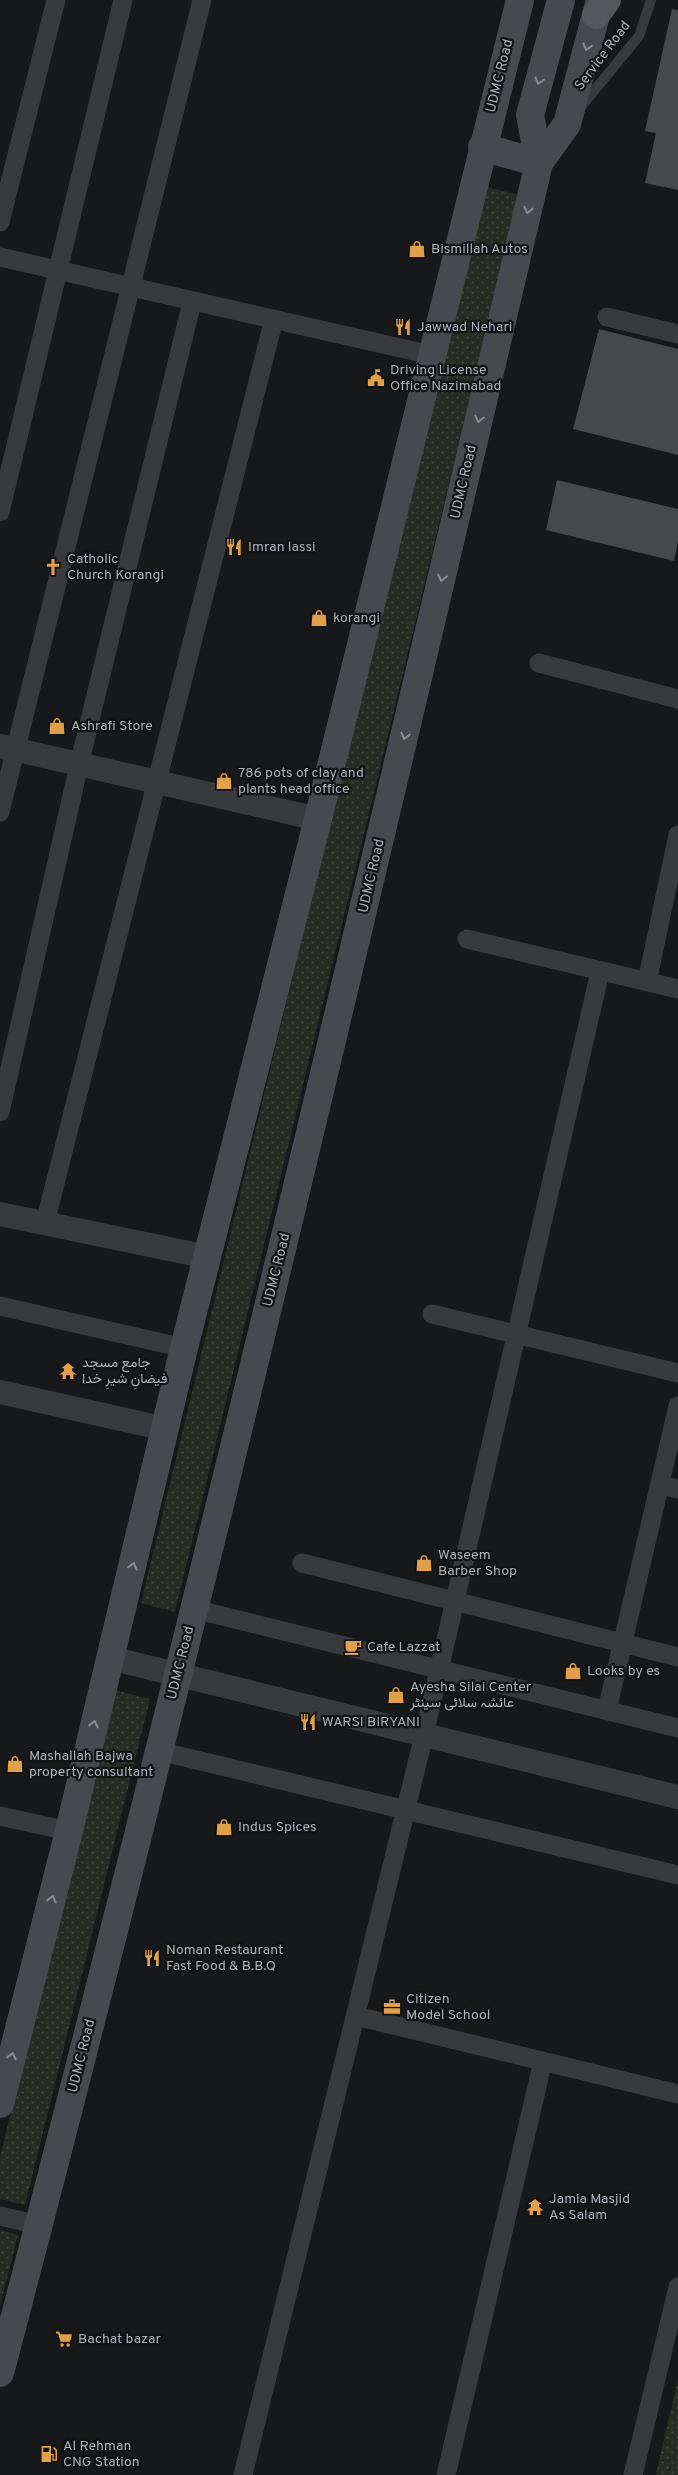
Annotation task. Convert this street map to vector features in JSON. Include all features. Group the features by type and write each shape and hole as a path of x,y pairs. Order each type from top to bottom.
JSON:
{"main road":[{"path":"539,163 530,115 561,0"},
{"name":"UDMC Road","path":"0,2104 69,1831 184,1348 318,819 517,1"},
{"path":"539,163 567,124 601,5"},
{"path":"482,147 539,163"},
{"name":"UDMC Road","path":"0,2373 159,1752 363,918 539,163"}],"street":[{"path":"0,222 56,0"},
{"path":"0,512 123,0"},
{"path":"0,812 7,748 129,288 202,0"},
{"path":"0,257 129,288 431,355"},
{"path":"0,1112 79,765 192,302"},
{"path":"606,317 678,334"},
{"path":"45,1223 158,784 274,319"},
{"path":"539,663 678,699"},
{"path":"7,748 318,819"},
{"path":"647,982 678,835"},
{"path":"467,939 678,989"},
{"path":"243,2475 424,1735 600,972"},
{"path":"0,1214 208,1257"},
{"path":"0,1306 184,1348"},
{"path":"432,1314 678,1373"},
{"path":"0,1393 166,1429"},
{"path":"607,1710 678,1406"},
{"path":"660,1485 678,1489"},
{"path":"302,1563 678,1657"},
{"path":"194,1609 678,1728"},
{"path":"110,1658 678,1797"},
{"path":"159,1752 678,1875"},
{"path":"0,1816 69,1831"},
{"path":"356,2016 678,2094"},
{"path":"446,2475 543,2061"},
{"path":"0,2216 39,2225"},
{"path":"633,2475 676,2299"}],"lane":[{"name":"Service Road","path":"567,124 639,36 651,0"}],"shaded area":[{"path":"484,186 519,195 175,1612 141,1603"},
{"path":"115,1690 150,1699 25,2205 0,2199 0,2157"},
{"path":"0,2230 18,2235 0,2306"},
{"path":"678,2380 678,2475 656,2475 656,2474"}],"building":[{"path":"672,9 678,10 678,190 645,183 656,133 645,131"},
{"path":"599,329 678,349 678,455 573,429"},
{"path":"557,480 678,509 678,542 674,561 546,530"}],"place":[{"name":"Bismillah Autos","path":"417,249"},
{"name":"Jawwad Nehari","path":"403,327"},
{"name":"Driving License Office Nazimabad","path":"376,378"},
{"name":"Imran lassi","path":"234,547"},
{"name":"Catholic Church Korangi","path":"53,567"},
{"name":"korangi","path":"319,618"},
{"name":"Ashrafi Store","path":"57,726"},
{"name":"786 pots of clay and plants head office","path":"224,781"},
{"name":"جامع مسجد فیضانِ شیرِ خدا","path":"68,1371"},
{"name":"Waseem Barber Shop","path":"424,1563"},
{"name":"Cafe Lazzat","path":"353,1647"},
{"name":"Looks by es","path":"573,1671"},
{"name":"Ayesha Silai Center عائشہ سلائی سینٹر","path":"396,1695"},
{"name":"WARSI BIRYANI","path":"308,1722"},
{"name":"Mashallah Bajwa property consultant","path":"15,1764"},
{"name":"Indus Spices","path":"224,1827"},
{"name":"Noman Restaurant Fast Food & B.B.Q","path":"152,1958"},
{"name":"Citizen Model School","path":"392,2007"},
{"name":"Jamia Masjid As Salam","path":"535,2207"},
{"name":"Bachat bazar","path":"64,2339"},
{"name":"Al Rehman CNG Station","path":"49,2454"}]}
